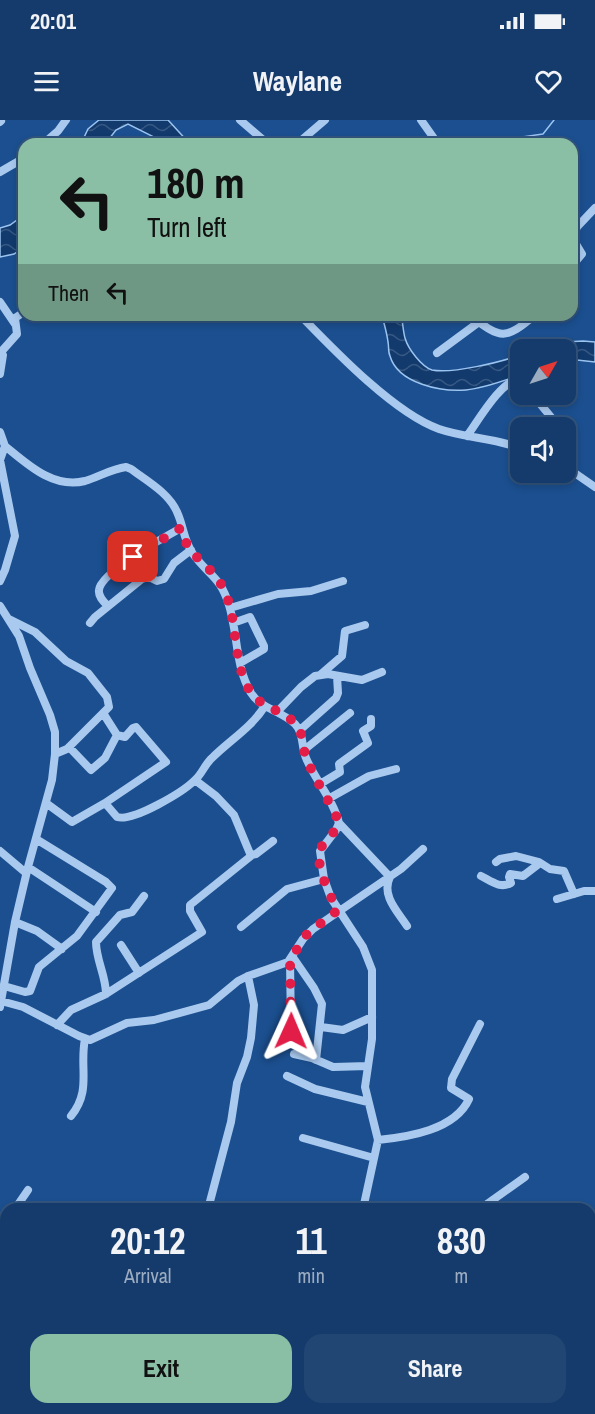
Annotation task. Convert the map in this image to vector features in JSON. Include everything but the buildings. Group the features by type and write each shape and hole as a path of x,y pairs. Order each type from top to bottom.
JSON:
{"street":[{"path":"50,138 66,120"},
{"path":"240,120 252,123 263,138"},
{"path":"305,138 325,120"},
{"path":"421,120 434,138"},
{"path":"0,172 18,162"},
{"path":"578,227 595,208"},
{"path":"0,302 15,324"},
{"path":"0,374 3,355 0,352 17,334 15,318 18,316"},
{"path":"306,321 356,370 398,405 427,424 510,446"},
{"path":"437,353 479,322 504,335 516,330 527,321"},
{"path":"468,436 498,394 510,383"},
{"path":"541,405 551,417"},
{"path":"0,432 5,446 38,472 68,483 84,481 126,466 166,496 173,505 184,538 191,550 224,589 230,608 242,672 252,696 294,723 300,730 304,750 339,823 390,877"},
{"path":"0,581 15,536 0,460 5,446"},
{"path":"576,475 595,487"},
{"path":"108,606 98,590 103,582 146,548 181,528"},
{"path":"90,623 142,579 149,577 156,581 164,579 176,561 191,550"},
{"path":"230,608 278,594 311,591 343,581"},
{"path":"0,606 25,647 30,668 55,732 56,754 52,780 15,922 1,1004 22,1007 85,1039 97,1037 127,1023 160,1019 209,1005 248,976 286,964 307,934 338,910 390,877 423,849"},
{"path":"233,623 250,617 264,646 264,649 240,663"},
{"path":"7,618 35,632 66,661 93,678 109,704 69,747 56,754"},
{"path":"277,712 304,684 320,675 342,656 344,633 364,625"},
{"path":"320,675 362,680 382,672"},
{"path":"300,730 336,698 337,676"},
{"path":"105,803 117,817 124,818 169,798 195,780 209,760 243,731 265,706"},
{"path":"46,803 72,822 166,762 136,728 133,728 125,737 117,735 103,713"},
{"path":"304,750 350,713"},
{"path":"320,784 340,772 339,764 368,744 363,732 371,726 371,719"},
{"path":"69,747 87,768 93,770 105,758 117,735"},
{"path":"328,799 369,776 396,769"},
{"path":"195,780 216,796 229,810 252,855"},
{"path":"339,823 320,851 324,879 331,898 363,947 371,965 372,1039 365,1087 378,1140 364,1203"},
{"path":"3,984 25,992 30,991 39,967 77,936 96,912 112,886 36,839"},
{"path":"57,1024 71,1010 106,994 202,932 190,911 190,905 273,841"},
{"path":"0,851 96,912"},
{"path":"496,862 501,858 516,856 540,863 550,869 564,871 574,894"},
{"path":"481,876 506,886 511,883 510,874 523,876 540,863"},
{"path":"390,877 386,885 387,894 407,926"},
{"path":"241,927 288,889 324,879"},
{"path":"557,899 595,891"},
{"path":"106,994 106,984 96,942 120,915 134,910 144,896"},
{"path":"15,922 37,931 62,949"},
{"path":"121,945 139,973"},
{"path":"291,958 314,988 322,1004 316,1060"},
{"path":"291,958 291,1031"},
{"path":"210,1203 231,1122 237,1083 247,1057 251,1038 254,1005 248,976"},
{"path":"321,1027 343,1030 372,1017"},
{"path":"378,1140 411,1137 455,1118 465,1108 469,1100 451,1088 452,1079 480,1024"},
{"path":"71,1116 81,1099 84,1086 85,1039"},
{"path":"294,1054 338,1068 368,1066"},
{"path":"287,1076 315,1089 368,1102"},
{"path":"303,1138 374,1158"},
{"path":"488,1203 525,1177"},
{"path":"19,1203 28,1190"}],"water":[{"path":"99,120 168,120 184,138 156,138 128,124 116,130 110,138 84,138 88,129"},
{"path":"18,219 18,251 0,257 0,228"},
{"path":"384,321 402,321 409,347 428,368 441,371 464,369 510,358 510,378 466,390 434,388 411,380 402,373 395,366 389,353"},
{"path":"576,341 595,342 595,362 576,360"}],"waterway":[{"path":"514,138 543,134 554,120"}],"route":[{"path":"133,557 181,528 184,538 201,564 217,578 224,589 246,685 252,696 261,704 291,720 299,729 306,758 339,823 322,846 319,856 327,889 338,910 307,934 290,960 291,1031"}]}
